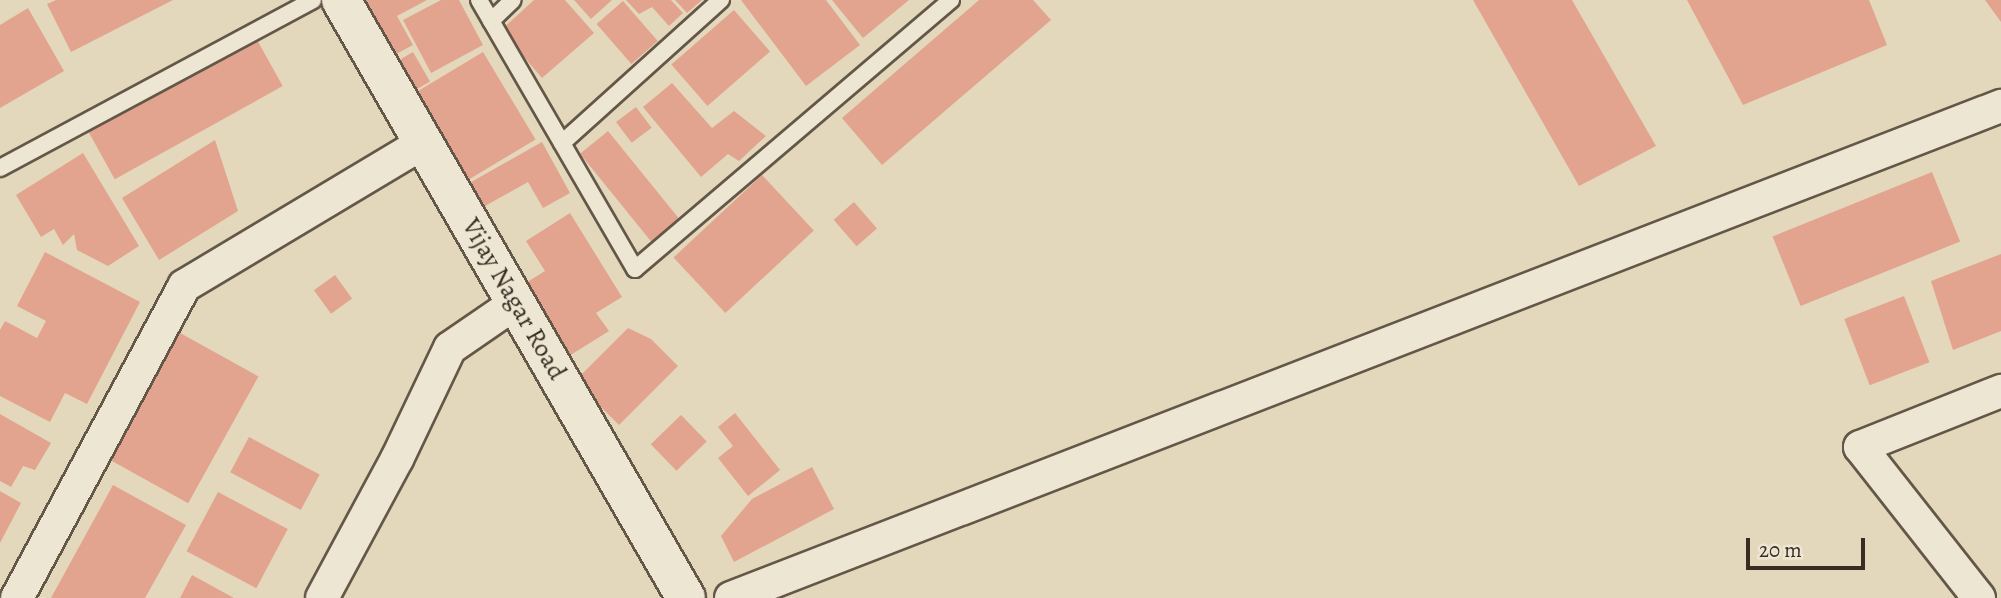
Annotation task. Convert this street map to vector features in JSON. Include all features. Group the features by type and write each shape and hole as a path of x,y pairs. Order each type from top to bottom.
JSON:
{"street":[{"name":"Vijay Nagar Road","path":"341,0 686,598"},
{"path":"731,598 2001,106"},
{"path":"17,598 184,286 425,142"},
{"path":"322,598 397,459 450,348 517,302"},
{"path":"1979,598 1860,447 2001,391"}],"lane":[{"path":"0,168 313,0"},
{"path":"479,0 635,269 951,0"},
{"path":"491,21 513,0"},
{"path":"562,143 721,0"}],"building":[{"path":"56,0 173,0 71,52 47,4"},
{"path":"353,0 427,0 397,16 413,45 385,60"},
{"path":"441,0 459,0 483,45 431,73 403,20"},
{"path":"534,0 565,0 594,33 542,78 501,30"},
{"path":"574,0 612,0 591,19"},
{"path":"626,0 671,0 683,13 669,26 652,7 639,14"},
{"path":"675,0 702,0 687,13"},
{"path":"741,0 826,0 860,45 806,86"},
{"path":"832,0 909,0 863,38"},
{"path":"979,0 1033,0 1051,20 882,165 842,118"},
{"path":"1473,0 1572,0 1656,146 1579,186"},
{"path":"1687,0 1869,0 1887,45 1743,105"},
{"path":"1985,0 2001,0 2001,22"},
{"path":"623,1 658,41 631,64 597,24"},
{"path":"28,8 64,71 0,108 0,25"},
{"path":"734,10 770,52 707,106 671,64"},
{"path":"256,38 283,86 115,179 88,131"},
{"path":"413,52 430,81 411,92 394,63"},
{"path":"483,52 536,139 463,183 410,96"},
{"path":"672,83 712,128 734,111 766,136 739,161 728,154 701,177 643,107"},
{"path":"636,107 652,128 632,143 616,122"},
{"path":"608,131 679,219 651,241 580,154"},
{"path":"215,140 238,211 159,260 122,198"},
{"path":"542,142 570,193 543,208 528,182 478,210 464,186"},
{"path":"83,153 139,246 108,266 77,250 74,234 63,245 54,229 41,237 16,195"},
{"path":"1932,172 1960,242 1801,306 1773,236"},
{"path":"762,175 814,231 725,313 674,258"},
{"path":"854,202 877,228 857,246 834,220"},
{"path":"570,213 622,297 596,313 609,331 569,356 524,284 545,271 526,241"},
{"path":"45,252 140,302 87,404 65,393 50,422 0,396 0,330 5,321 37,338 46,321 17,306"},
{"path":"2001,254 2001,331 1953,350 1931,281"},
{"path":"335,275 352,298 331,314 314,290"},
{"path":"1904,296 1929,362 1870,385 1844,319"},
{"path":"171,328 258,376 188,503 101,455"},
{"path":"628,328 651,339 678,366 619,425 575,381"},
{"path":"735,413 780,470 748,496 718,458 733,446 718,427"},
{"path":"0,414 51,443 35,470 23,466 11,487 0,481"},
{"path":"681,415 707,442 676,471 651,444"},
{"path":"249,437 320,475 301,510 230,472"},
{"path":"812,467 834,509 734,562 721,536 752,499"},
{"path":"113,485 186,525 145,598 51,598"},
{"path":"0,491 21,503 0,543"},
{"path":"218,492 288,529 256,588 187,551"},
{"path":"192,575 234,598 180,598"}]}
